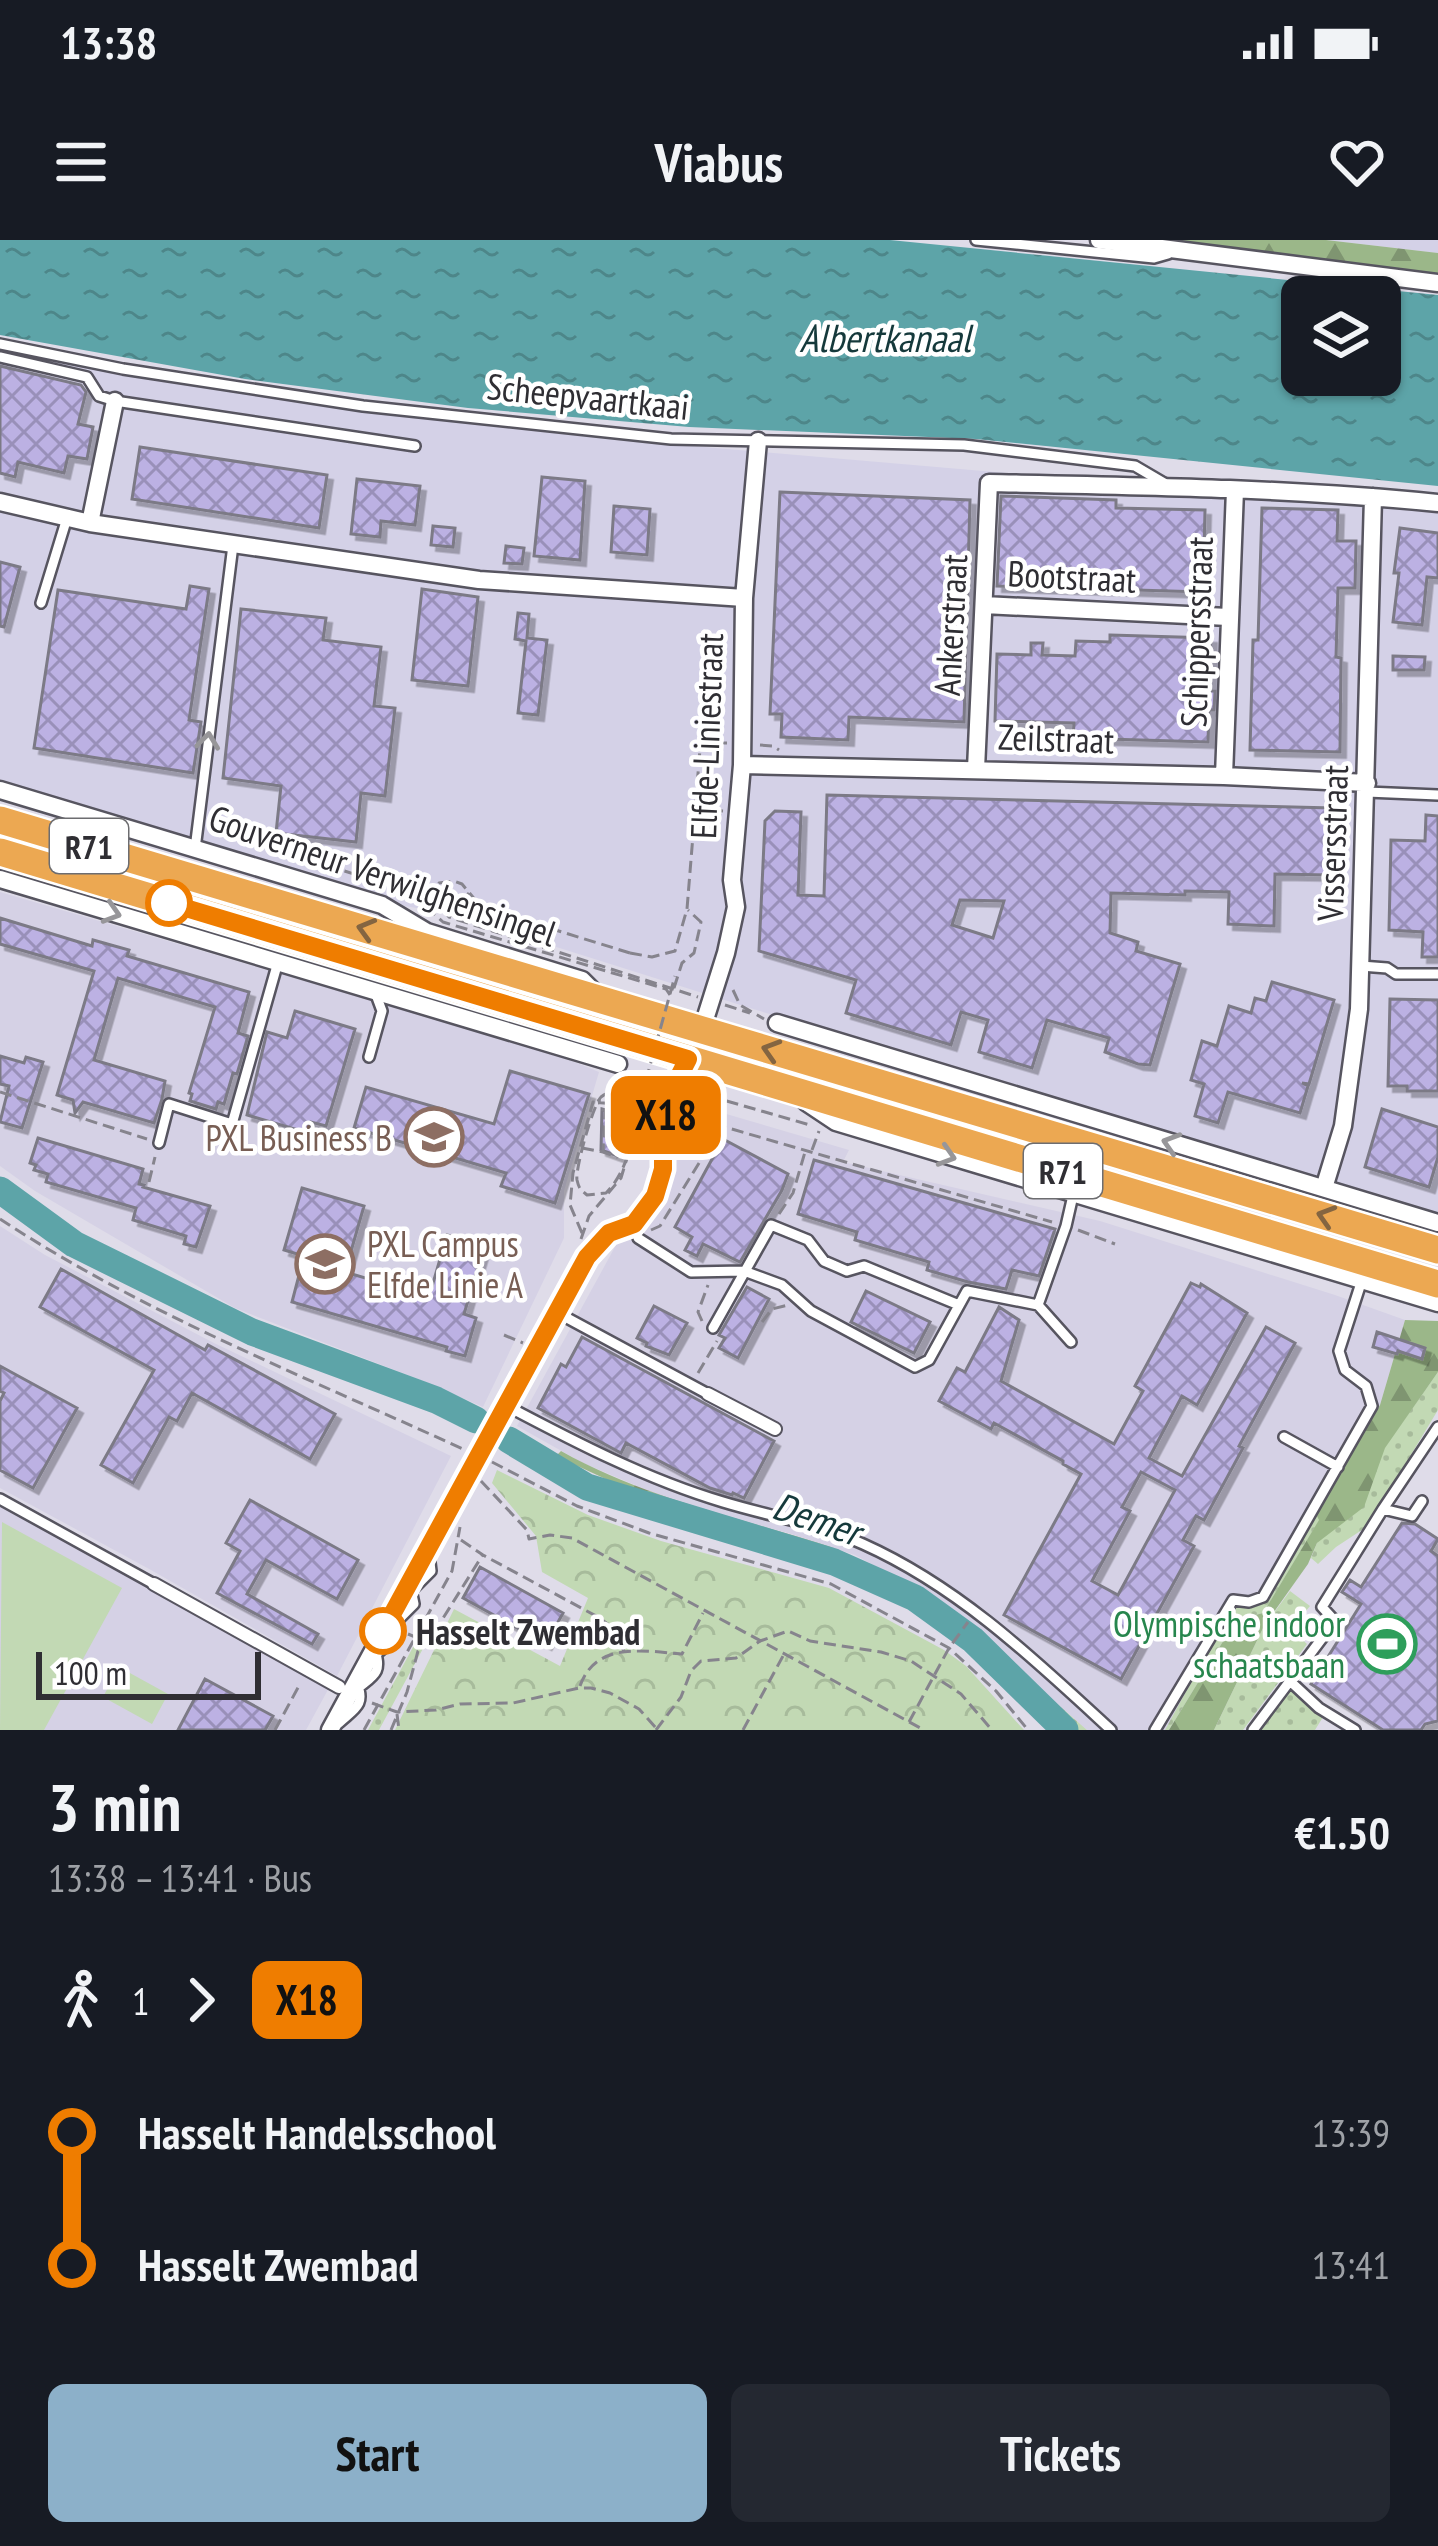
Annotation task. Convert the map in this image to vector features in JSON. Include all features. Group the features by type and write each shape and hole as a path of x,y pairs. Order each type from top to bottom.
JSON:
{"highway":[{"name":"Gouverneur Verwilghensingel","path":"0,820 1438,1250"},
{"name":"R71","path":"0,852 785,1088 1075,1185 1438,1283"},
{"path":"688,1059 702,1029"}],"street":[{"path":"1099,240 1438,283"},
{"path":"90,523 115,401"},
{"name":"Elfde-Liniestraat","path":"702,1029 727,953 736,907 732,880 742,765 744,598 758,441"},
{"name":"Scheepvaartkaai","path":"989,483 1169,486 1438,503"},
{"name":"Ankerstraat","path":"976,769 989,483"},
{"name":"Schippersstraat","path":"1224,776 1235,490"},
{"name":"Vissersstraat","path":"1324,1188 1343,1126 1359,1010 1373,496"},
{"path":"0,502 90,523 478,580 744,598"},
{"name":"Bootstraat","path":"984,605 1228,616"},
{"name":"Zeilstraat","path":"742,765 1224,776 1367,787"},
{"name":"Gouverneur Verwilghensingel","path":"0,790 382,905 427,932 582,980 599,998"},
{"path":"0,879 618,1064"},
{"path":"285,964 327,950"},
{"name":"Gouverneur Verwilghensingel","path":"777,1023 1438,1223"},
{"path":"337,1725 350,1689 587,1257 609,1233 634,1224 655,1196 663,1169 667,1110 688,1059"},
{"name":"Gouverneur Verwilghensingel","path":"839,1071 901,1062"},
{"path":"1075,1185 1438,1303"},
{"path":"708,1394 775,1430"},
{"path":"154,1584 350,1689"}],"lane":[{"path":"976,240 1154,258 1179,250"},
{"name":"Scheepvaartkaai","path":"0,344 123,369 362,406 671,439 964,445 1135,466 1169,486"},
{"path":"0,357 87,377 99,396 115,401 415,446"},
{"path":"41,603 67,518"},
{"path":"195,849 233,544"},
{"path":"1367,787 1438,795"},
{"path":"159,1143 169,1104 232,1124 285,964"},
{"path":"1361,966 1387,968 1396,974 1438,974"},
{"path":"369,1057 382,1011 376,992"},
{"path":"1038,1305 1075,1185"},
{"path":"713,1328 771,1226 808,1240 824,1261 848,1271 864,1266 959,1305"},
{"path":"643,1234 691,1272 744,1271 782,1285 812,1311 915,1367 929,1360 967,1291 1038,1305 1071,1342"},
{"path":"1155,1730 1233,1600 1263,1598 1372,1406 1366,1386 1345,1370 1339,1352 1362,1280"},
{"path":"556,1312 708,1394"},
{"path":"505,1406 611,1460 721,1502 861,1543 925,1576 985,1617 1111,1730"},
{"path":"1253,1730 1335,1621 1322,1607 1438,1427"},
{"path":"1284,1437 1338,1467"},
{"path":"0,1499 154,1584"},
{"path":"1383,1509 1412,1516 1422,1501"},
{"path":"1291,1682 1319,1708 1355,1730"}],"path":[{"path":"670,995 666,989 443,922 435,918 429,905 434,889 454,881 481,907 652,957 675,951 687,909 695,809 739,812"},
{"path":"252,867 282,852 456,905"},
{"path":"443,922 469,893"},
{"path":"436,899 448,917 674,983 777,1023"},
{"path":"576,1254 589,1216 621,1178 637,1126 635,1102 627,1094 616,1091 599,1099 576,1173 587,1195 596,1196 617,1181 626,1158 638,1109 674,983 682,963 694,953 701,922 687,909"},
{"path":"731,975 733,992 750,1013"},
{"path":"643,1234 660,1226 722,1126 723,1100 644,1077"},
{"path":"0,1092 159,1143 148,1182"},
{"path":"594,1109 604,1096 616,1092 631,1097 638,1109"},
{"path":"599,1099 604,1111 628,1118"},
{"path":"580,1148 617,1157 632,1113 629,1105 593,1102 580,1148 573,1173 570,1205 583,1234"},
{"path":"667,1110 1114,1244"},
{"path":"603,1152 604,1111"},
{"path":"771,1226 793,1193 820,1128"},
{"path":"0,1220 56,1256 218,1341 478,1456 578,1506 649,1533 831,1584 951,1646 1028,1730"},
{"path":"762,1322 772,1310 801,1302"},
{"path":"504,1335 536,1349"},
{"path":"480,1480 527,1530 529,1539 572,1538 924,1730"},
{"path":"364,1730 452,1571 460,1525"},
{"path":"458,1538 598,1617 609,1625 624,1651"},
{"path":"391,1730 418,1652 483,1555"},
{"path":"579,1688 586,1670 605,1657 624,1651 682,1654 704,1611"},
{"path":"909,1722 973,1615"},
{"path":"379,1704 397,1712 436,1710 460,1704 513,1703 579,1688 610,1693 639,1709 656,1730 701,1661 736,1658 760,1641 788,1631 810,1641 910,1661 961,1694 992,1730"},
{"path":"743,1730 784,1654"},
{"path":"275,1730 308,1670"},
{"path":"397,1712 399,1730"}],"shaded area":[{"path":"1326,240 1438,240 1438,253"},
{"path":"0,348 126,375 325,406 646,442 1438,510 1438,1216 452,914 393,904 0,785"},
{"path":"0,892 555,1054 599,1072 564,1191 564,1238 483,1407 235,1308 0,1166"},
{"path":"716,1111 849,1150 843,1162 1100,1221 1405,1320 1380,1405 1316,1513 1320,1519 1263,1613 1236,1620 1169,1730 1087,1730 944,1604 855,1555 654,1493 583,1463 517,1426 685,1119"},
{"path":"0,1226 45,1255 214,1343 451,1456 337,1676 0,1488"},
{"path":"0,1504 330,1686 306,1730 0,1730"}],"green space":[{"path":"1145,240 1326,240 1438,253 1438,275"},
{"path":"1405,1320 1438,1321 1438,1372 1385,1448 1364,1507 1317,1543 1308,1564 1264,1626 1214,1730 1169,1730 1236,1620 1263,1613 1319,1520 1316,1514 1380,1405"},
{"path":"1438,1372 1438,1410 1368,1526 1318,1564 1311,1558 1317,1543"},
{"path":"561,1451 660,1495 834,1548 651,1500 556,1456"},
{"path":"497,1470 588,1515 661,1541 829,1588 966,1666 1024,1730 395,1730 454,1609 560,1666 588,1598 542,1572 536,1536 492,1483"},
{"path":"1316,1514 1320,1519 1263,1613 1236,1620 1165,1730 1235,1602 1265,1600"},
{"path":"2,1522 122,1588 44,1730 0,1730"},
{"path":"1290,1591 1310,1606 1291,1629 1307,1644 1243,1730 1214,1730 1264,1626"},
{"path":"425,1625 433,1630 379,1730 368,1730"},
{"path":"972,1629 1087,1730 1073,1730"},
{"path":"119,1667 168,1694 152,1724 103,1697"},
{"path":"1291,1689 1323,1717 1315,1730 1258,1730"}],"water":[{"name":"Albertkanaal","path":"0,240 890,240 1281,279 1281,396 1401,396 1401,291 1438,295 1438,486 976,439 689,427 468,408 245,379 0,335"}],"building":[{"path":"0,366 81,385 86,392 78,424 93,427 87,459 68,456 64,473 18,462 15,477 0,473"},
{"path":"140,447 327,475 319,528 132,499"},
{"path":"542,477 585,481 580,560 534,556"},
{"path":"357,479 420,486 415,525 381,521 380,537 351,534"},
{"path":"780,492 970,500 964,722 849,717 848,740 781,737 782,714 770,714"},
{"path":"1001,496 1116,500 1116,508 1205,510 1203,592 997,586"},
{"path":"614,506 650,509 647,555 611,552"},
{"path":"1262,508 1338,510 1337,541 1356,541 1355,588 1338,588 1340,752 1250,750"},
{"path":"433,526 455,528 453,547 431,545"},
{"path":"1400,528 1438,533 1438,578 1427,577 1422,625 1393,622"},
{"path":"506,546 524,548 522,564 504,563"},
{"path":"0,562 20,567 4,627 0,626"},
{"path":"190,586 209,589 189,720 201,722 193,773 34,748 58,590 186,609"},
{"path":"422,589 478,597 468,686 412,680"},
{"path":"241,609 326,618 323,640 381,647 374,706 395,708 385,796 361,793 356,842 276,833 281,786 223,778"},
{"path":"518,613 529,614 527,638 547,640 538,715 518,713 526,641 515,639"},
{"path":"1110,635 1211,638 1210,691 1215,691 1208,742 1073,738 1074,723 995,721 997,654 1031,655 1031,643 1043,643 1042,655 1075,656 1076,641 1110,642"},
{"path":"1393,656 1425,657 1424,670 1393,670"},
{"path":"827,795 1332,808 1330,875 1275,874 1274,926 1228,924 1229,892 1111,893 1110,933 1138,942 1136,951 1180,964 1150,1065 1105,1052 1109,1038 1047,1020 1032,1068 979,1052 988,1020 961,1012 951,1045 846,1013 856,980 759,951 765,821 775,811 801,812 798,895 824,896","holes":["960,900 1004,901 993,938 952,925"]},
{"path":"1426,815 1438,816 1438,957 1422,957 1423,932 1389,930 1391,840 1425,841"},
{"path":"0,918 92,946 93,940 129,950 127,956 249,992 238,1033 248,1036 224,1104 218,1102 216,1109 190,1101 189,1093 215,1007 118,978 94,1060 165,1081 162,1099 154,1123 83,1102 75,1113 73,1100 57,1095 94,971 0,944"},
{"path":"1272,982 1334,1000 1309,1084 1302,1083 1308,1086 1300,1113 1228,1092 1218,1123 1195,1116 1204,1084 1191,1080 1202,1041 1217,1046 1229,1006 1251,1013 1255,998 1266,1001"},
{"path":"1390,999 1438,1000 1438,1091 1388,1086"},
{"path":"295,1011 355,1029 326,1126 311,1122 308,1133 247,1115 267,1032 287,1038"},
{"path":"0,1056 24,1063 26,1057 43,1062 22,1128 0,1122 9,1086 0,1084"},
{"name":"PXL Business B","path":"510,1071 589,1094 555,1203 501,1186 506,1173 354,1128 366,1087 494,1124"},
{"path":"602,1109 631,1118 618,1156 601,1150"},
{"path":"1382,1109 1438,1127 1438,1157 1429,1187 1365,1167"},
{"path":"38,1138 143,1169 139,1184 143,1187 210,1206 196,1247 184,1244 186,1236 133,1220 136,1208 46,1182 48,1174 34,1170 36,1165 30,1163"},
{"path":"723,1139 788,1174 740,1262 703,1244 697,1256 685,1250 692,1237 675,1227"},
{"path":"814,1160 1055,1229 1039,1276 1012,1270 1006,1289 968,1282 927,1270 929,1262 855,1240 857,1232 798,1214"},
{"name":"PXL Campus Elfde Linie A","path":"302,1188 364,1206 345,1272 429,1297 447,1235 484,1247 464,1314 476,1318 465,1356 292,1302 304,1256 284,1250"},
{"path":"61,1269 205,1350 208,1345 335,1414 310,1459 192,1393 177,1421 169,1417 133,1483 101,1465 154,1370 40,1307"},
{"path":"1191,1283 1201,1284 1247,1313 1197,1405 1182,1396 1149,1458 1182,1476 1266,1327 1295,1343 1204,1520 1196,1516 1183,1540 1194,1546 1121,1679 1004,1615 1081,1474 994,1423 991,1429 939,1401 957,1368 965,1372 999,1307 1019,1320 1001,1381 1114,1444 1143,1391 1135,1386","holes":["1141,1472 1175,1490 1118,1595 1092,1581 1130,1511 1122,1507"]},
{"path":"747,1287 769,1299 738,1358 719,1348 725,1338 719,1335"},
{"path":"866,1291 930,1322 914,1353 851,1322"},
{"path":"654,1306 687,1323 669,1355 637,1338"},
{"path":"1377,1332 1425,1348 1422,1359 1373,1347"},
{"path":"582,1337 774,1441 744,1498 710,1488 626,1443 621,1453 538,1408 561,1364 566,1367"},
{"path":"0,1366 77,1408 33,1488 0,1470 4,1393 0,1391"},
{"path":"250,1500 358,1560 337,1599 266,1560 247,1594 318,1634 312,1644 217,1593 240,1551 226,1543"},
{"name":"Olympische indoor schaatsbaan","path":"1402,1523 1415,1524 1438,1539 1431,1551 1438,1556 1438,1721 1421,1730 1383,1730 1311,1684 1361,1604 1342,1592 1350,1580 1361,1587"},
{"path":"480,1567 563,1613 546,1644 463,1598"},
{"path":"205,1679 273,1716 265,1730 178,1730"}],"waterway":[{"name":"Demer","path":"0,1190 74,1244 252,1332 436,1400 476,1420"},
{"name":"Demer","path":"509,1440 587,1487 834,1562 915,1598 973,1640 1065,1730"}],"bus line":[{"name":"X18","path":"169,903 688,1059 674,1086 663,1127 663,1169 655,1196 634,1224 609,1233 587,1257 383,1631"}],"place":[{"name":"PXL Business B","path":"434,1137"},
{"name":"PXL Campus Elfde Linie A","path":"325,1264"},
{"name":"Hasselt Zwembad","path":"383,1631"},
{"name":"Olympische indoor schaatsbaan","path":"1387,1644"}]}
